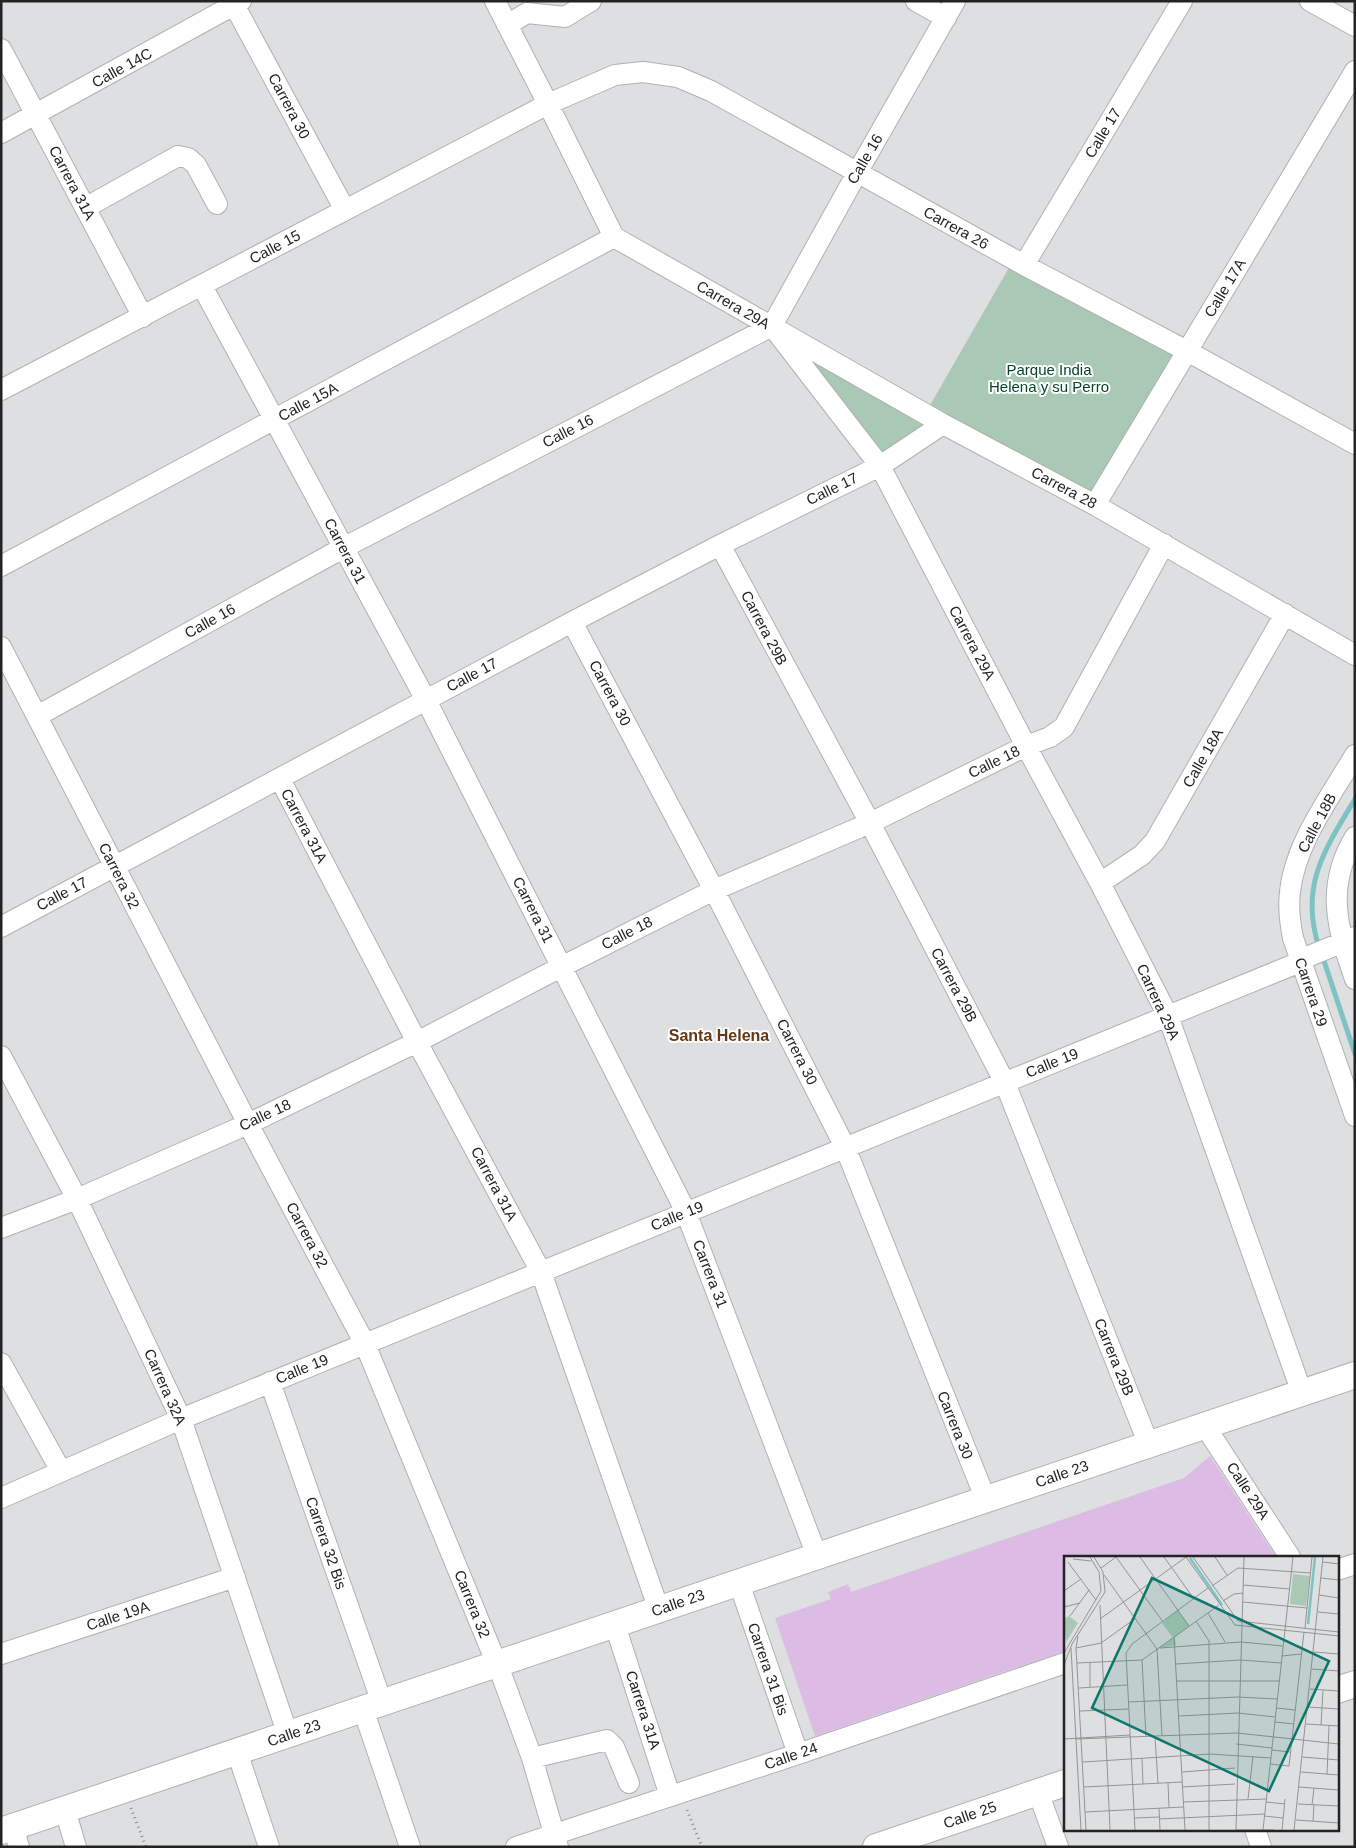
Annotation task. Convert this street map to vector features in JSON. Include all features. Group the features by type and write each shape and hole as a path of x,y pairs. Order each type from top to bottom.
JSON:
{"main road":[{"name":"Calle 23","path":"11,1835 65,1810 1355,1375"},
{"path":"1338,1690 1355,1684"},
{"name":"Calle 25","path":"876,1847 1064,1783"}],"street":[{"path":"495,1 614,237"},
{"path":"507,25 527,13 565,17 591,1"},
{"path":"916,1 951,10"},
{"name":"Calle 17","path":"1024,265 1182,1"},
{"path":"1310,1 1355,26"},
{"name":"Calle 14C","path":"1,133 236,3"},
{"name":"Carrera 30","path":"236,3 345,210"},
{"name":"Calle 16","path":"38,716 343,548 772,326 951,10"},
{"name":"Carrera 31A","path":"1,49 143,316"},
{"name":"Calle 17A","path":"1095,505 1355,71"},
{"name":"Carrera 26","path":"548,104 615,75 642,72 678,77 711,91 1024,265 1353,438"},
{"name":"Calle 15","path":"1,390 548,104"},
{"path":"85,208 178,156 188,158 196,165 217,204"},
{"name":"Carrera 29A","path":"614,237 772,326 880,466 1168,1016 1302,1393"},
{"name":"Calle 15A","path":"1,566 614,237"},
{"name":"Carrera 31","path":"202,286 426,700 686,1212 817,1556"},
{"name":"Carrera 28","path":"772,326 943,424 1095,505 1355,655"},
{"name":"Calle 17","path":"1,927 572,622 720,545 880,466 943,424"},
{"name":"Calle 18","path":"1,1228 77,1199 248,1124 417,1042 561,966 714,890 870,823 1026,746 1050,737 1064,727 1164,544"},
{"name":"Carrera 29B","path":"720,545 870,823 1005,1082 1148,1445"},
{"name":"Calle 18A","path":"1100,883 1142,855 1154,841 1285,614"},
{"name":"Carrera 30","path":"572,622 714,890 845,1147 986,1500"},
{"name":"Carrera 32","path":"4,657 38,716 248,1124 365,1344 496,1664 532,1758 556,1841"},
{"name":"Calle 18B","path":"1295,865 1307,836 1355,755"},
{"name":"Carrera 31A","path":"280,779 417,1042 541,1272 659,1610"},
{"path":"1355,837 1341,867 1337,883 1335,906 1342,942 1355,979"},
{"name":"Carrera 29","path":"1295,865 1290,893 1290,919 1355,1116"},
{"name":"Calle 19","path":"1,1498 181,1418 1168,1016 1304,960 1342,942"},
{"name":"Carrera 32A","path":"1,1056 77,1199 181,1418 288,1735"},
{"path":"1,1364 61,1471"},
{"name":"Carrera 32 Bis","path":"270,1382 373,1706 410,1847"},
{"name":"Calle 29A","path":"1205,1426 1289,1556"},
{"path":"1338,1570 1355,1564"},
{"name":"Calle 19A","path":"1,1654 235,1577"},
{"name":"Carrera 31 Bis","path":"738,1583 798,1754"},
{"name":"Carrera 31A","path":"615,1625 675,1795"},
{"name":"Calle 24","path":"516,1847 556,1841 675,1795 1064,1663"},
{"path":"532,1758 607,1740 614,1748 629,1782"},
{"path":"237,1752 267,1846"},
{"path":"1038,1792 1058,1847"},
{"path":"65,1810 76,1847"},
{"path":"1255,1830 1261,1847"}],"path":[{"path":"124,1790 146,1847"},
{"path":"675,1795 702,1847"}],"green space":[{"name":"Parque India Helena y su Perro","path":"1014,259 1187,351 1095,505 943,424 880,466 772,326 925,414"}],"building":[{"path":"1210,1456 1275,1556 1064,1556 1064,1651 815,1736 775,1618 831,1599 828,1592 848,1584 851,1592 1184,1478"}],"waterway":[{"path":"1319,947 1312,905 1318,869 1325,852 1355,799"},
{"path":"1322,955 1355,1054"}],"district":[{"name":"Santa Helena","path":"719,1035"}]}
